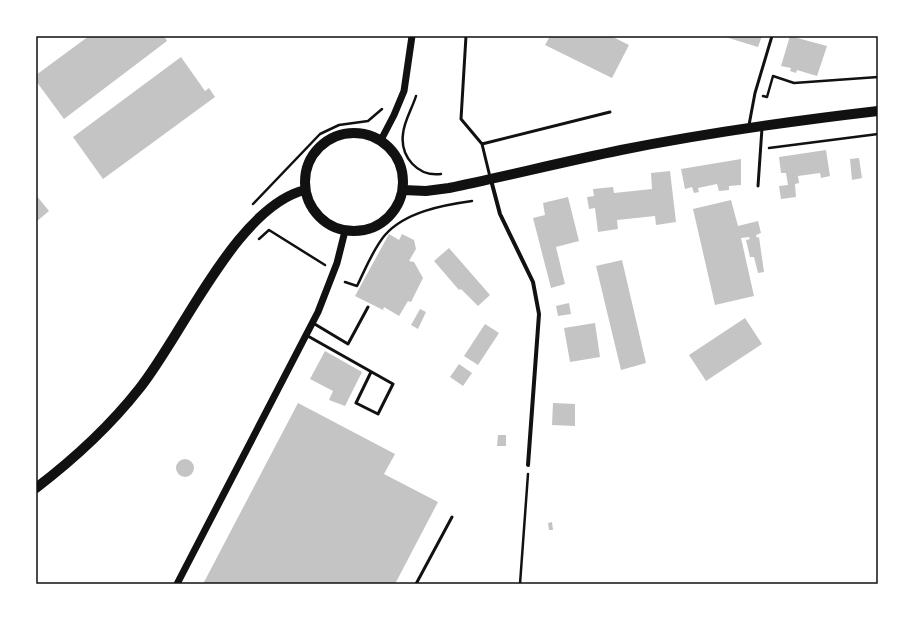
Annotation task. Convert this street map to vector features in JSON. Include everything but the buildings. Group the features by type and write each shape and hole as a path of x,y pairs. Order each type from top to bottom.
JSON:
{"main road":[{"path":"403,190 426,191 491,179 620,150 748,128 878,112"},
{"path":"349,133 366,134 380,140 391,150 399,162 403,176 403,190 398,204 390,216 378,225 365,230 345,231 334,228 317,214 310,205 305,190 305,174 310,158 320,146 334,137 349,133"},
{"path":"36,488 91,441 140,389 158,364 215,272 249,228 280,200 288,195 305,190"}],"street":[{"path":"380,140 394,115 404,91 412,36"},
{"path":"491,179 500,214 533,282 539,314 528,465"},
{"path":"177,584 313,323 337,263 345,231"}],"lane":[{"path":"466,36 461,119 482,144 491,179"},
{"path":"748,128 755,93 772,36"},
{"path":"482,144 610,112"},
{"path":"758,186 763,126"},
{"path":"313,323 348,344 368,307"},
{"path":"306,335 372,372 393,384 378,414 356,403 372,372"},
{"path":"416,584 452,517"}],"path":[{"path":"755,93 767,97 773,76 794,83 878,77"},
{"path":"761,149 878,134"},
{"path":"345,282 357,286 382,239 400,224 418,214 451,204 472,202"},
{"path":"269,230 329,267"},
{"path":"520,584 528,465"}]}
